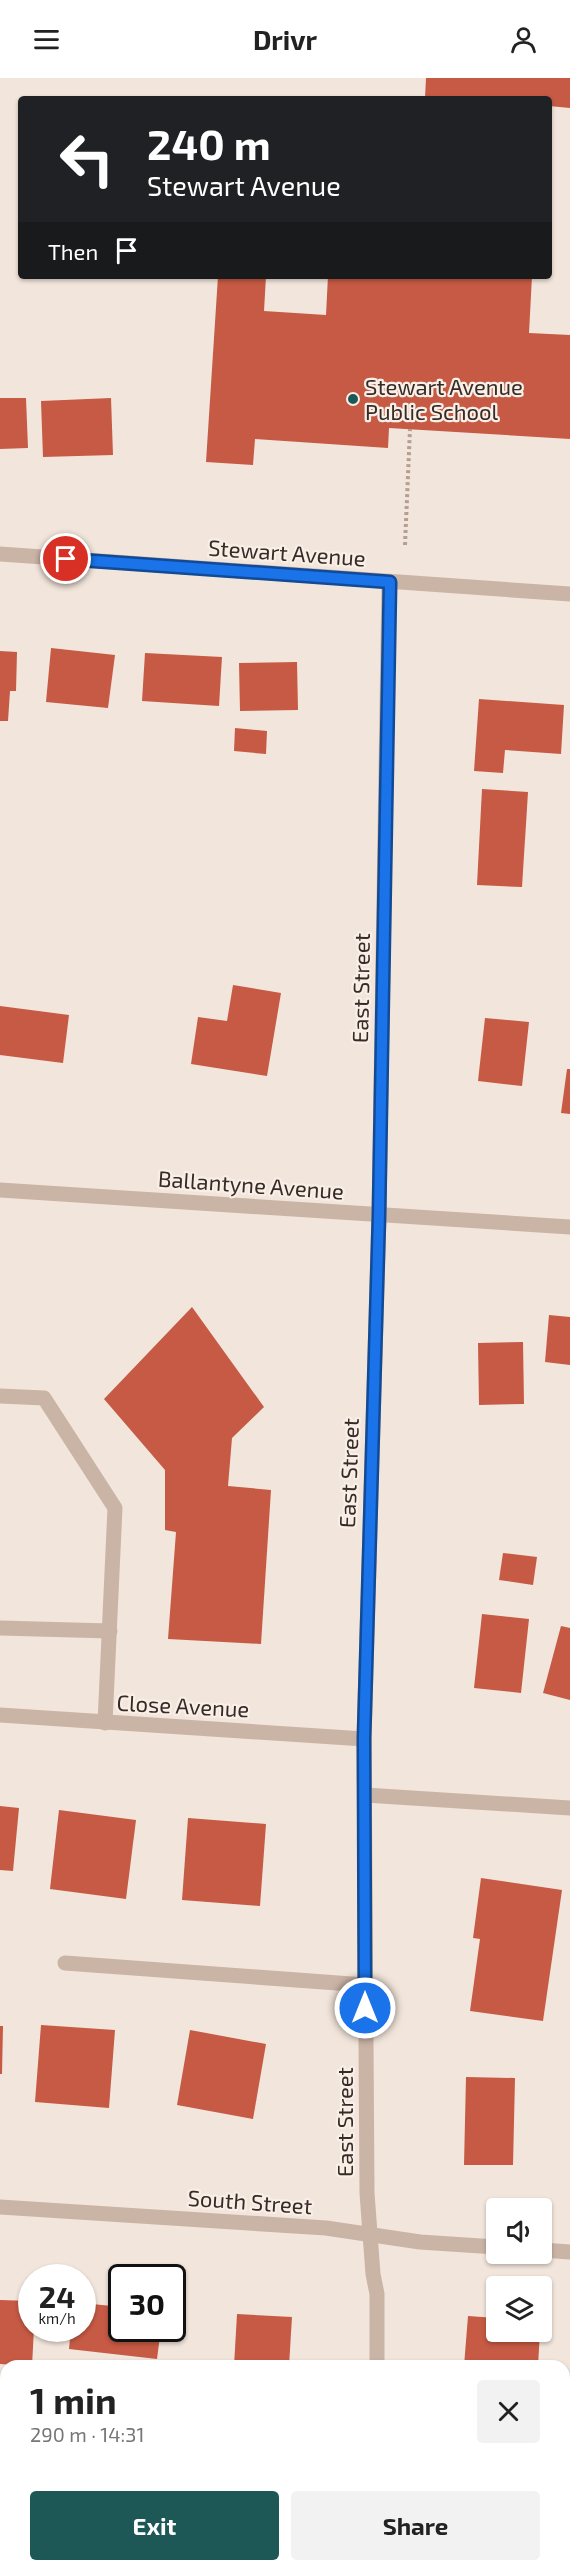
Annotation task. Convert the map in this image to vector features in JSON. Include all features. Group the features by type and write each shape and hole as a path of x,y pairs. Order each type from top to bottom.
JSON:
{"street":[{"name":"Stewart Avenue","path":"0,554 570,594"},
{"name":"East Street","path":"378,2360 377,2294 366,2193 364,1738 379,1215 390,582"},
{"name":"Ballantyne Avenue","path":"0,1190 570,1227"},
{"path":"0,1396 44,1398 116,1508 105,1723"},
{"path":"0,1628 110,1631"},
{"name":"Close Avenue","path":"0,1715 364,1738"},
{"path":"365,1796 570,1808"},
{"path":"65,1963 365,1985"},
{"name":"South Street","path":"0,2206 326,2228 371,2236 486,2246"},
{"path":"552,2251 570,2252"}],"path":[{"path":"405,545 410,429"}],"building":[{"path":"426,78 570,78 570,108 552,106 552,96 425,96"},
{"path":"218,279 266,279 264,311 326,315 328,279 532,279 529,333 570,335 570,439 389,428 388,448 255,439 253,465 206,462"},
{"path":"0,398 26,398 28,448 0,449"},
{"path":"111,398 113,455 43,457 41,401"},
{"path":"51,648 115,655 108,708 46,702"},
{"path":"0,651 17,652 16,691 10,691 8,721 0,721"},
{"path":"145,653 222,657 219,706 142,701"},
{"path":"297,662 298,710 240,711 239,663"},
{"path":"479,699 564,705 561,754 505,750 503,773 474,771"},
{"path":"235,728 267,731 266,754 234,751"},
{"path":"482,789 528,792 522,887 477,885"},
{"path":"233,985 281,993 267,1076 191,1064 198,1017 227,1021"},
{"path":"0,1006 69,1015 63,1063 0,1055"},
{"path":"485,1018 529,1022 522,1086 478,1081"},
{"path":"567,1069 570,1069 570,1114 561,1113"},
{"path":"192,1307 264,1407 232,1438 228,1486 271,1490 261,1644 168,1639 176,1532 165,1530 165,1470 104,1399"},
{"path":"549,1315 570,1317 570,1365 545,1362"},
{"path":"523,1342 524,1404 479,1405 478,1343"},
{"path":"503,1553 537,1557 533,1585 499,1580"},
{"path":"482,1614 529,1619 521,1693 474,1688"},
{"path":"561,1626 570,1628 570,1700 543,1693"},
{"path":"0,1806 19,1808 13,1871 0,1870"},
{"path":"59,1810 136,1820 126,1899 50,1889"},
{"path":"188,1818 266,1824 260,1906 182,1900"},
{"path":"481,1878 562,1890 543,2021 470,2011 480,1939 473,1938"},
{"path":"41,2025 115,2030 109,2108 35,2102"},
{"path":"0,2026 3,2026 2,2074 0,2074"},
{"path":"190,2030 266,2044 253,2119 177,2105"},
{"path":"466,2077 515,2078 513,2165 464,2165"},
{"path":"0,2300 18,2301 18,2342 33,2342 32,2360 0,2360"},
{"path":"96,2304 108,2306 108,2342 159,2342 157,2359 69,2349 70,2342 96,2342"},
{"path":"237,2314 292,2317 289,2360 234,2360"},
{"path":"468,2316 486,2317 486,2342 539,2342 538,2360 464,2360"}],"place":[{"name":"Stewart Avenue Public School","path":"353,399"}],"route":[{"path":"66,559 390,582 379,1215 364,1738 365,2008"}]}
